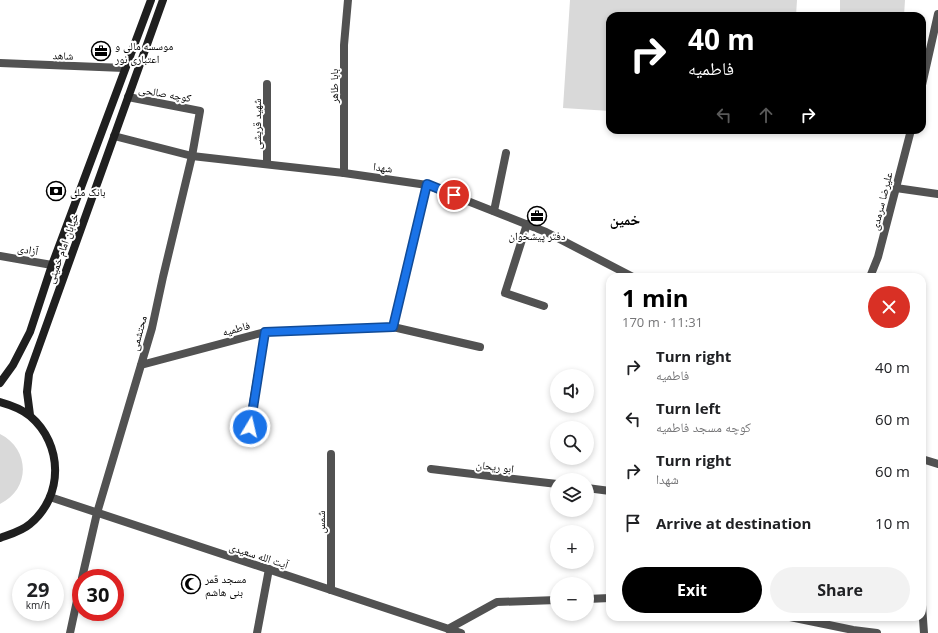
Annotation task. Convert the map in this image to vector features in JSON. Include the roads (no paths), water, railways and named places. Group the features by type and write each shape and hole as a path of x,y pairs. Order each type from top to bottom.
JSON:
{"main road":[{"name":"خیابان امام خمینی","path":"0,383 13,365 30,332 52,265 116,95 124,68 151,0"},
{"name":"خیابان امام خمینی","path":"30,416 27,392 29,374 163,0"},
{"path":"0,402 14,406 30,416 42,429 51,444 56,462 55,480 50,497 42,512 30,524 16,532 0,538"}],"street":[{"name":"بابا طاهر","path":"344,173 344,45 348,0"},
{"path":"926,67 938,14"},
{"name":"شاهد","path":"0,63 124,68"},
{"name":"شهید قریشی","path":"267,84 267,164"},
{"name":"کوچه صالحی","path":"128,98 200,111 192,156"},
{"name":"علیرضا سرمدی","path":"872,273 878,257 910,134"},
{"name":"شهدا","path":"114,136 192,156 427,184 546,232 625,273"},
{"path":"494,211 506,153"},
{"name":"محتشمی","path":"84,569 97,513 152,328 192,156"},
{"path":"393,327 427,184"},
{"path":"896,188 938,194"},
{"path":"527,224 505,293 544,306"},
{"name":"آزادی","path":"0,256 52,265"},
{"name":"فاطمیه","path":"141,364 265,332 393,327 480,347"},
{"path":"250,427 265,332"},
{"name":"شمس","path":"331,454 331,590"},
{"path":"926,460 938,464"},
{"name":"ابو ریحان","path":"431,469 550,483"},
{"path":"594,489 606,490"},
{"name":"آیت الله سعیدی","path":"50,497 461,633"},
{"path":"257,633 269,569"},
{"path":"594,599 606,598"},
{"path":"448,629 497,602 550,600"},
{"path":"70,633 73,621"},
{"path":"809,621 853,630 877,633"},
{"path":"923,621 924,633"}],"place":[{"name":"موسسه مالی و اعتباری نور","path":"101,51"},
{"name":"بانک ملی","path":"56,191"},
{"name":"دفتر پیشخوان","path":"537,216"},
{"name":"مسجد قمر بنی هاشم","path":"191,584"}],"district":[{"name":"خمین","path":"625,219"}]}
